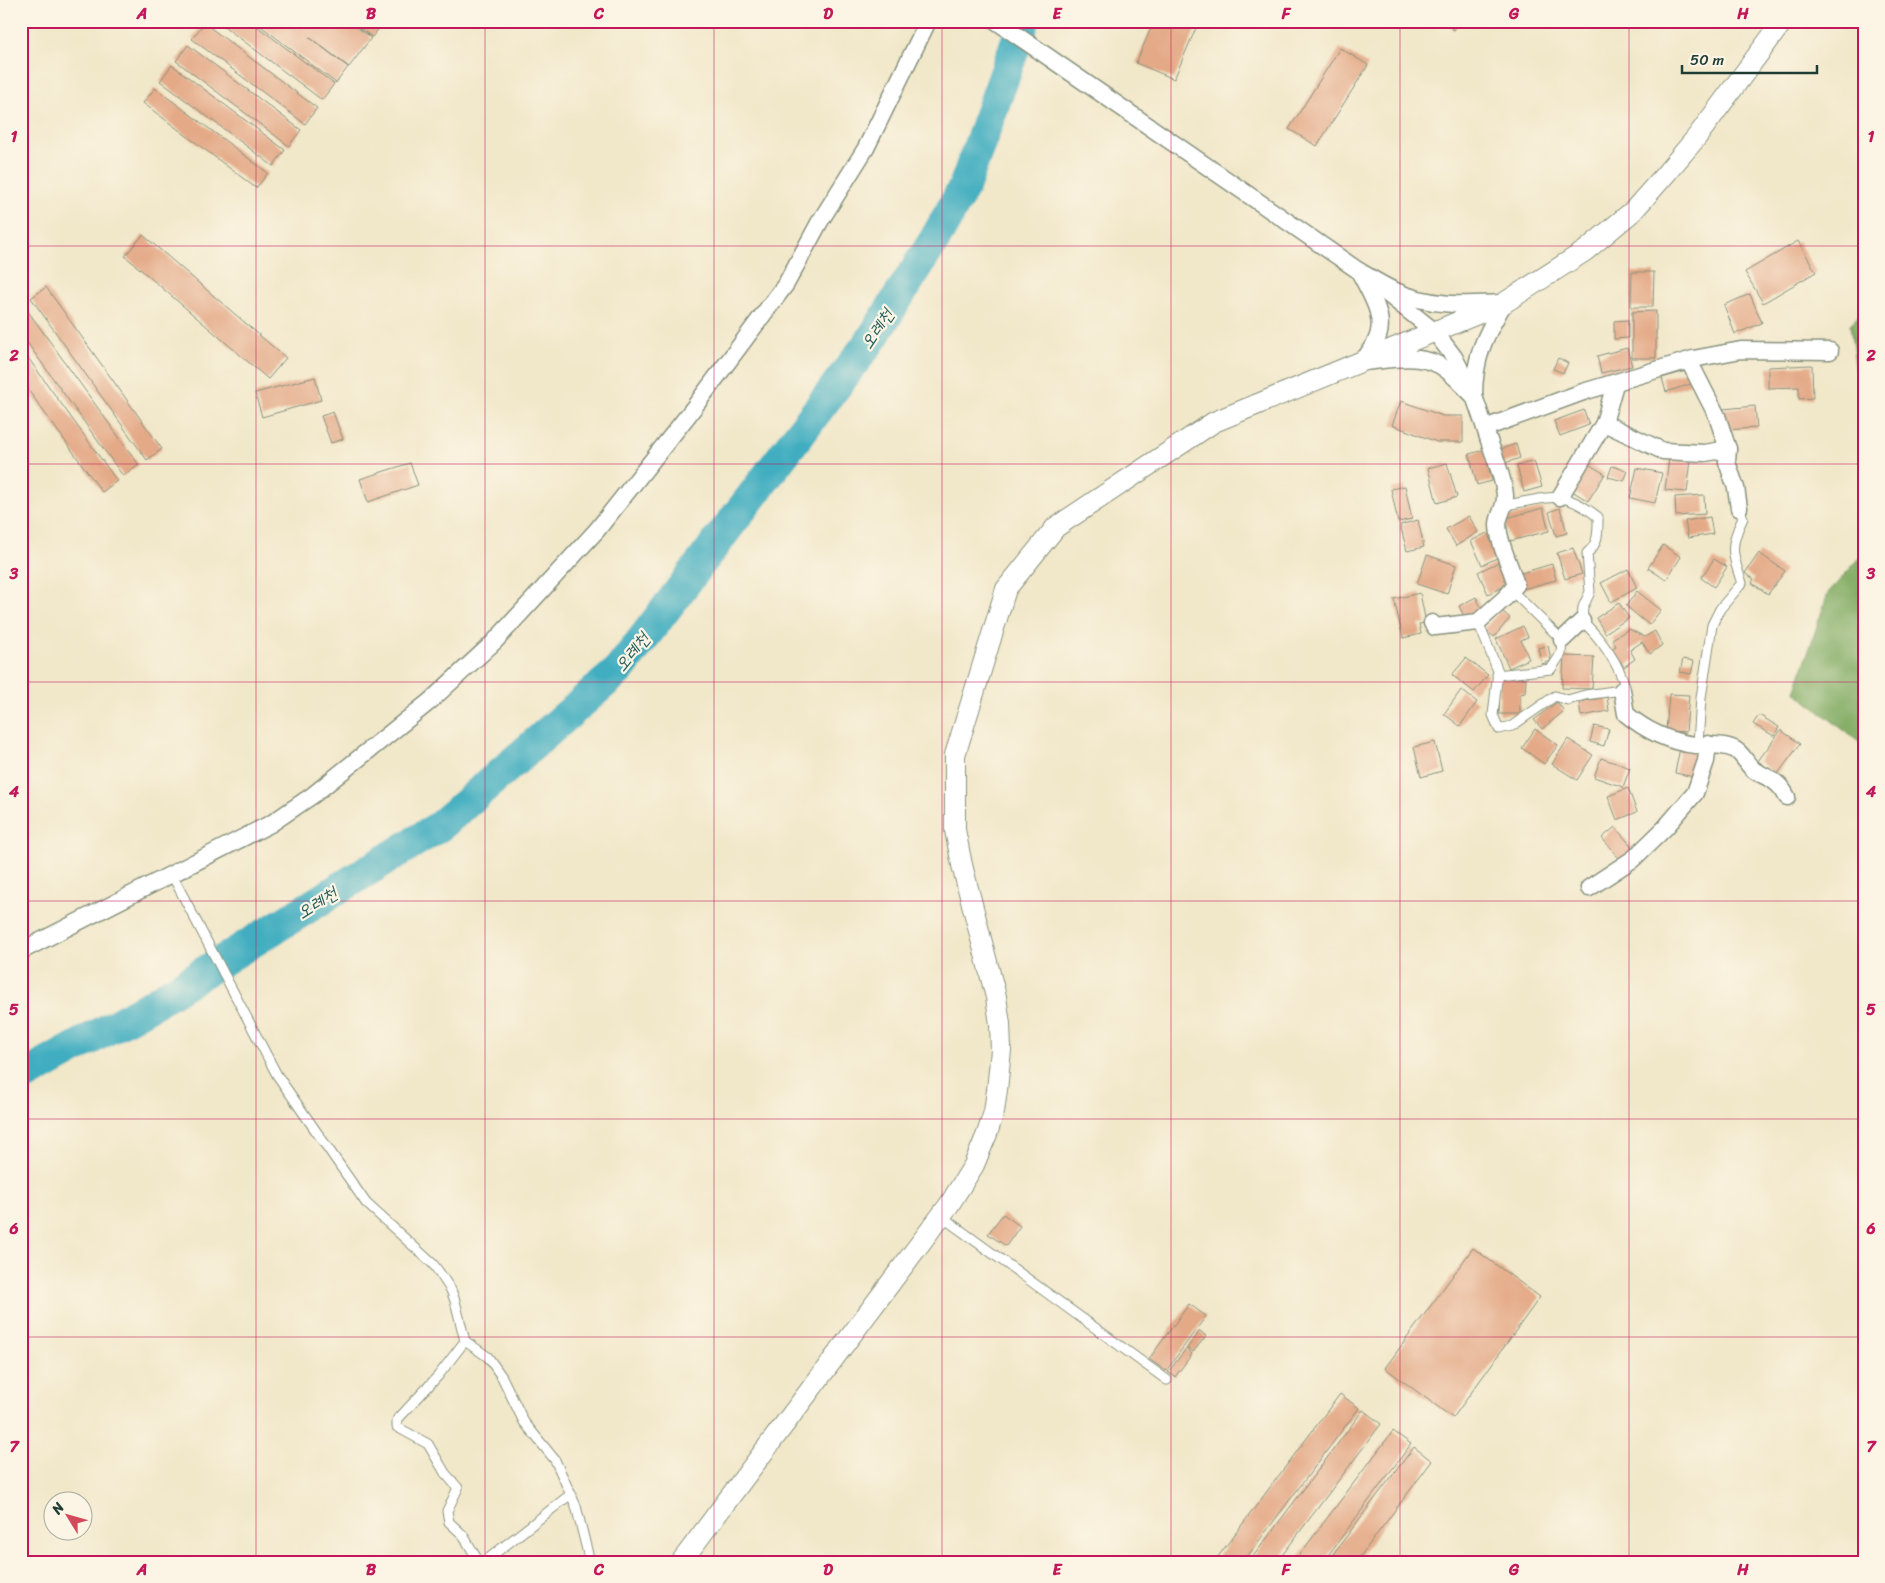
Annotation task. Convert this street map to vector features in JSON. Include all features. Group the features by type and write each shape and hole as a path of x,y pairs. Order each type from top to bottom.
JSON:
{"street":[{"path":"21,951 272,823 313,795 429,702 495,640 597,530 689,414 786,284 819,223 866,148 928,21"},
{"path":"996,21 1360,271 1393,290 1417,299 1452,304 1504,303"},
{"path":"680,1562 941,1216 974,1165 987,1134 994,1112 997,1090 1001,1050 1000,1024 996,998 955,830 955,755 1006,589 1056,527 1214,422 1504,303 1585,251 1633,211 1696,138 1783,21"},
{"path":"1360,271 1435,332 1454,357 1474,396 1491,451 1500,472 1505,494 1505,505 1498,524 1516,585 1512,591 1478,622 1435,627 1432,623"},
{"path":"1360,271 1378,312 1380,323 1376,341 1363,362"},
{"path":"1474,396 1474,375 1479,354 1490,327 1504,303"},
{"path":"1485,428 1583,392 1689,361 1741,350 1830,352"},
{"path":"1363,362 1424,359 1440,366 1474,396"},
{"path":"1689,361 1717,416 1728,450 1727,462 1736,488 1739,508"},
{"path":"1560,497 1604,423 1614,384"},
{"path":"1604,423 1663,451 1705,453 1728,450"},
{"path":"1562,640 1582,621"},
{"path":"1622,690 1626,714 1642,727 1667,738 1736,750 1754,770 1782,787 1786,797"},
{"path":"1590,888 1633,859 1665,828 1695,794 1706,761 1703,744"}],"lane":[{"path":"1478,622 1498,672 1493,715 1499,730 1512,726 1555,696 1568,700 1622,690 1625,687 1622,675 1592,630 1582,621 1583,607 1590,592 1587,553 1594,548 1598,531 1598,517 1582,504 1555,496 1505,505"},
{"path":"1703,744 1700,698 1712,625 1720,609 1742,583 1732,546 1743,518 1739,508"},
{"path":"1497,674 1551,670 1561,654 1562,640 1512,591"},
{"path":"172,875 277,1075 366,1203 433,1264 439,1272 453,1296 465,1341 488,1357 502,1377 524,1422 555,1460 576,1506 590,1562"},
{"path":"941,1216 1167,1380"},
{"path":"465,1341 438,1376 397,1420 397,1427 428,1444 445,1473 458,1488 447,1511 449,1522 463,1535 478,1562"},
{"path":"484,1562 571,1494"}],"green space":[{"path":"1864,311 1864,438 1850,324"},
{"path":"1864,553 1864,746 1795,692 1828,593"}],"building":[{"path":"217,21 250,21 334,84 322,100"},
{"path":"254,21 348,21 371,38 349,67 309,37 348,67 336,83"},
{"path":"350,21 380,21 383,23 372,37"},
{"path":"1154,21 1199,21 1174,79 1136,63"},
{"path":"1442,21 1461,21 1454,30"},
{"path":"204,23 317,108 305,124 192,39"},
{"path":"188,45 301,130 289,146 176,61"},
{"path":"1340,48 1368,65 1317,146 1289,129"},
{"path":"172,65 285,150 273,166 160,81"},
{"path":"155,88 268,173 256,188 143,103"},
{"path":"143,235 286,358 268,379 125,256"},
{"path":"1798,241 1816,272 1763,303 1745,272"},
{"path":"1632,272 1654,272 1653,307 1631,307"},
{"path":"46,287 162,449 147,460 31,298"},
{"path":"1750,294 1762,323 1735,334 1724,305"},
{"path":"22,303 139,465 123,476 21,334"},
{"path":"1656,311 1656,358 1632,358 1632,312"},
{"path":"1628,320 1628,338 1614,339 1614,321"},
{"path":"21,348 117,481 102,492 21,380"},
{"path":"1627,348 1632,366 1601,373 1597,356"},
{"path":"1558,358 1568,363 1563,373 1553,369"},
{"path":"1812,365 1813,398 1799,399 1799,387 1768,388 1768,367"},
{"path":"1690,370 1694,383 1666,392 1662,378"},
{"path":"315,377 321,400 262,417 255,393"},
{"path":"1401,401 1443,416 1463,416 1463,442 1437,442 1392,425"},
{"path":"1755,406 1757,428 1724,430 1723,409"},
{"path":"1584,410 1589,425 1560,436 1554,421"},
{"path":"333,412 343,439 331,443 321,416"},
{"path":"1516,444 1520,458 1502,464 1498,450"},
{"path":"1484,450 1492,481 1477,485 1469,454"},
{"path":"1669,458 1691,460 1687,492 1665,490"},
{"path":"1534,461 1542,487 1524,492 1517,466"},
{"path":"1585,462 1605,474 1588,501 1569,489"},
{"path":"410,463 418,485 368,502 360,479"},
{"path":"1447,463 1457,497 1437,503 1428,468"},
{"path":"1612,466 1628,471 1624,481 1608,477"},
{"path":"1637,468 1662,473 1655,503 1630,498"},
{"path":"1405,486 1412,519 1398,522 1391,489"},
{"path":"1704,495 1705,514 1676,516 1675,497"},
{"path":"1543,508 1549,531 1510,541 1503,519"},
{"path":"1560,508 1567,533 1556,536 1549,512"},
{"path":"1469,516 1478,532 1456,546 1446,529"},
{"path":"1710,517 1713,534 1688,538 1685,521"},
{"path":"1418,520 1424,547 1407,551 1400,525"},
{"path":"1487,533 1499,557 1482,565 1471,541"},
{"path":"1663,545 1681,557 1666,580 1648,568"},
{"path":"1573,548 1582,574 1565,579 1557,553"},
{"path":"1759,553 1785,571 1768,594 1752,583 1754,579 1745,573"},
{"path":"1427,555 1456,565 1447,594 1417,584"},
{"path":"1714,559 1727,567 1714,587 1701,578"},
{"path":"1501,561 1511,583 1488,594 1478,572"},
{"path":"1552,564 1556,580 1523,589 1518,574"},
{"path":"1628,569 1637,588 1611,602 1601,583"},
{"path":"1637,591 1661,610 1649,625 1626,606"},
{"path":"1420,593 1426,623 1419,624 1421,634 1403,638 1394,599"},
{"path":"1476,597 1483,611 1466,620 1459,606"},
{"path":"1619,603 1629,618 1605,633 1596,618"},
{"path":"1501,610 1510,618 1494,637 1484,629"},
{"path":"1523,626 1528,637 1521,640 1529,659 1509,668 1496,639"},
{"path":"1629,629 1645,637 1655,631 1662,645 1650,654 1642,642 1630,650 1635,659 1624,667 1612,649 1616,646 1612,639"},
{"path":"1548,646 1551,661 1542,664 1538,648"},
{"path":"1564,656 1594,657 1592,689 1562,688"},
{"path":"1466,658 1488,675 1474,692 1452,675"},
{"path":"1683,659 1694,661 1691,674 1680,672"},
{"path":"1500,678 1526,678 1525,693 1520,694 1520,714 1499,714"},
{"path":"1461,690 1477,702 1460,726 1444,714"},
{"path":"1669,694 1689,695 1686,732 1666,731"},
{"path":"1607,697 1609,711 1581,716 1579,702"},
{"path":"1557,702 1564,711 1542,729 1534,720"},
{"path":"1759,715 1779,727 1774,736 1753,724"},
{"path":"1594,726 1609,729 1604,746 1590,742"},
{"path":"1535,729 1558,745 1544,764 1522,748"},
{"path":"1781,730 1800,744 1777,775 1758,761"},
{"path":"1568,739 1593,755 1577,780 1552,764"},
{"path":"1435,742 1442,771 1421,777 1414,747"},
{"path":"1680,748 1699,752 1694,777 1675,773"},
{"path":"1601,758 1630,768 1623,787 1594,777"},
{"path":"1628,788 1637,812 1617,820 1608,796"},
{"path":"1615,827 1634,849 1621,861 1602,838"},
{"path":"1003,1214 1020,1226 1006,1246 988,1234"},
{"path":"1473,1248 1540,1297 1453,1418 1385,1368"},
{"path":"1189,1304 1206,1316 1166,1371 1149,1359"},
{"path":"1200,1331 1206,1336 1193,1352 1187,1348"},
{"path":"1186,1349 1192,1354 1175,1377 1168,1372"},
{"path":"1340,1394 1359,1408 1243,1562 1214,1562"},
{"path":"1363,1410 1381,1424 1277,1562 1249,1562"},
{"path":"1393,1431 1411,1444 1323,1562 1294,1562"},
{"path":"1414,1447 1432,1461 1356,1562 1327,1562"}],"waterway":[{"name":"오례천","path":"21,1078 149,1006 440,826 619,670 871,340 935,239 964,187 1024,21"}]}
